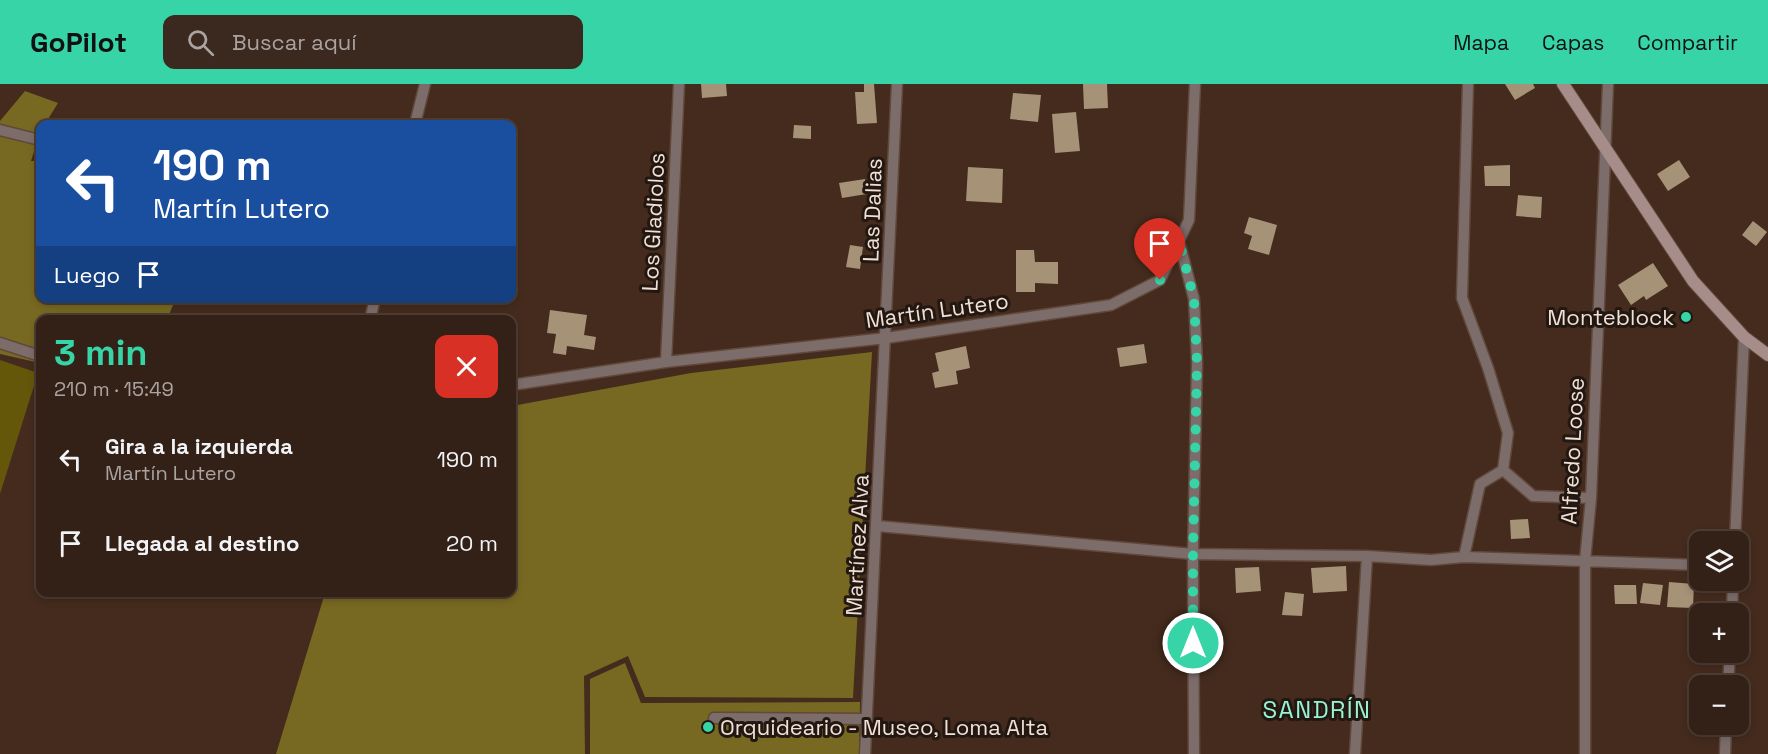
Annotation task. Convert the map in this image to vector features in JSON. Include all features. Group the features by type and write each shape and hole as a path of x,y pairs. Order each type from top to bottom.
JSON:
{"main road":[{"path":"1563,84 1693,281 1744,337 1768,355"}],"street":[{"path":"416,120 425,84"},
{"name":"Los Gladiolos","path":"666,362 679,84"},
{"name":"Las Dalias","path":"886,338 897,84"},
{"name":"Martín Lutero","path":"516,384 666,362 886,338 1111,305 1160,280 1189,220 1195,84"},
{"path":"1468,84 1462,298 1488,368 1508,433 1503,470"},
{"name":"Alfredo Loose","path":"1585,754 1585,561 1591,498 1608,84"},
{"path":"0,129 36,139"},
{"path":"1179,241 1194,299 1197,363 1193,554 1194,754"},
{"path":"1735,531 1744,337"},
{"name":"Martínez Alva","path":"865,754 886,338"},
{"path":"0,343 36,355"},
{"path":"1503,470 1533,496 1591,498"},
{"path":"1464,557 1480,484 1503,470"},
{"path":"877,526 1193,554 1367,556 1431,560 1464,557 1689,565"},
{"path":"1355,754 1367,556"},
{"path":"714,718 867,719"},
{"path":"1725,754 1726,735"}],"shaded area":[{"path":"25,91 58,103 47,120 36,120 36,145 31,161 36,161 36,303 174,303 169,315 36,315 36,362 0,354 0,121"},
{"path":"872,352 853,698 645,697 628,656 584,676 585,754 276,754 324,597 516,597 516,405 691,373"},
{"path":"0,360 36,372 36,379 0,494"},
{"path":"625,663 641,703 860,702 859,754 590,754 590,679"}],"building":[{"path":"701,84 726,84 727,96 702,98"},
{"path":"864,84 874,84 877,123 857,124 855,92 864,92"},
{"path":"1083,84 1107,84 1108,108 1084,109"},
{"path":"1505,84 1533,84 1535,88 1515,100"},
{"path":"1013,93 1041,95 1038,122 1010,119"},
{"path":"1076,112 1080,151 1055,153 1052,114"},
{"path":"794,125 811,126 811,139 793,138"},
{"path":"1679,160 1690,177 1668,191 1657,174"},
{"path":"1510,165 1510,186 1485,186 1484,166"},
{"path":"968,167 1003,169 1002,203 966,201"},
{"path":"865,179 867,194 842,198 839,183"},
{"path":"1518,195 1542,197 1541,218 1516,216"},
{"path":"1249,217 1277,225 1269,255 1248,249 1252,236 1244,233"},
{"path":"1753,221 1767,232 1756,246 1742,235"},
{"path":"850,245 863,247 860,269 846,267"},
{"path":"1016,250 1034,250 1035,262 1058,262 1058,284 1035,283 1035,292 1016,292"},
{"path":"1653,263 1668,286 1646,300 1644,296 1631,305 1618,285"},
{"path":"550,310 587,315 584,335 596,337 594,350 567,346 566,355 553,353 556,334 547,333"},
{"path":"1144,344 1147,363 1120,367 1117,348"},
{"path":"966,346 970,368 956,371 958,384 935,388 932,373 939,371 935,353"},
{"path":"1528,519 1530,538 1511,539 1510,520"},
{"path":"1346,566 1347,591 1313,593 1311,568"},
{"path":"1259,567 1261,591 1236,593 1235,568"},
{"path":"1669,582 1689,584 1689,591 1694,591 1693,603 1689,603 1689,608 1667,607"},
{"path":"1643,583 1663,585 1660,605 1640,603"},
{"path":"1614,585 1636,585 1637,604 1615,604"},
{"path":"1285,592 1304,594 1302,616 1282,615"}],"place":[{"name":"Monteblock","path":"1686,317"},
{"name":"Orquideario - Museo, Loma Alta","path":"708,727"}],"district":[{"name":"SANDRÍN","path":"1317,709"}],"route":[{"path":"1160,280 1179,241 1194,299 1197,363 1193,643"}]}
